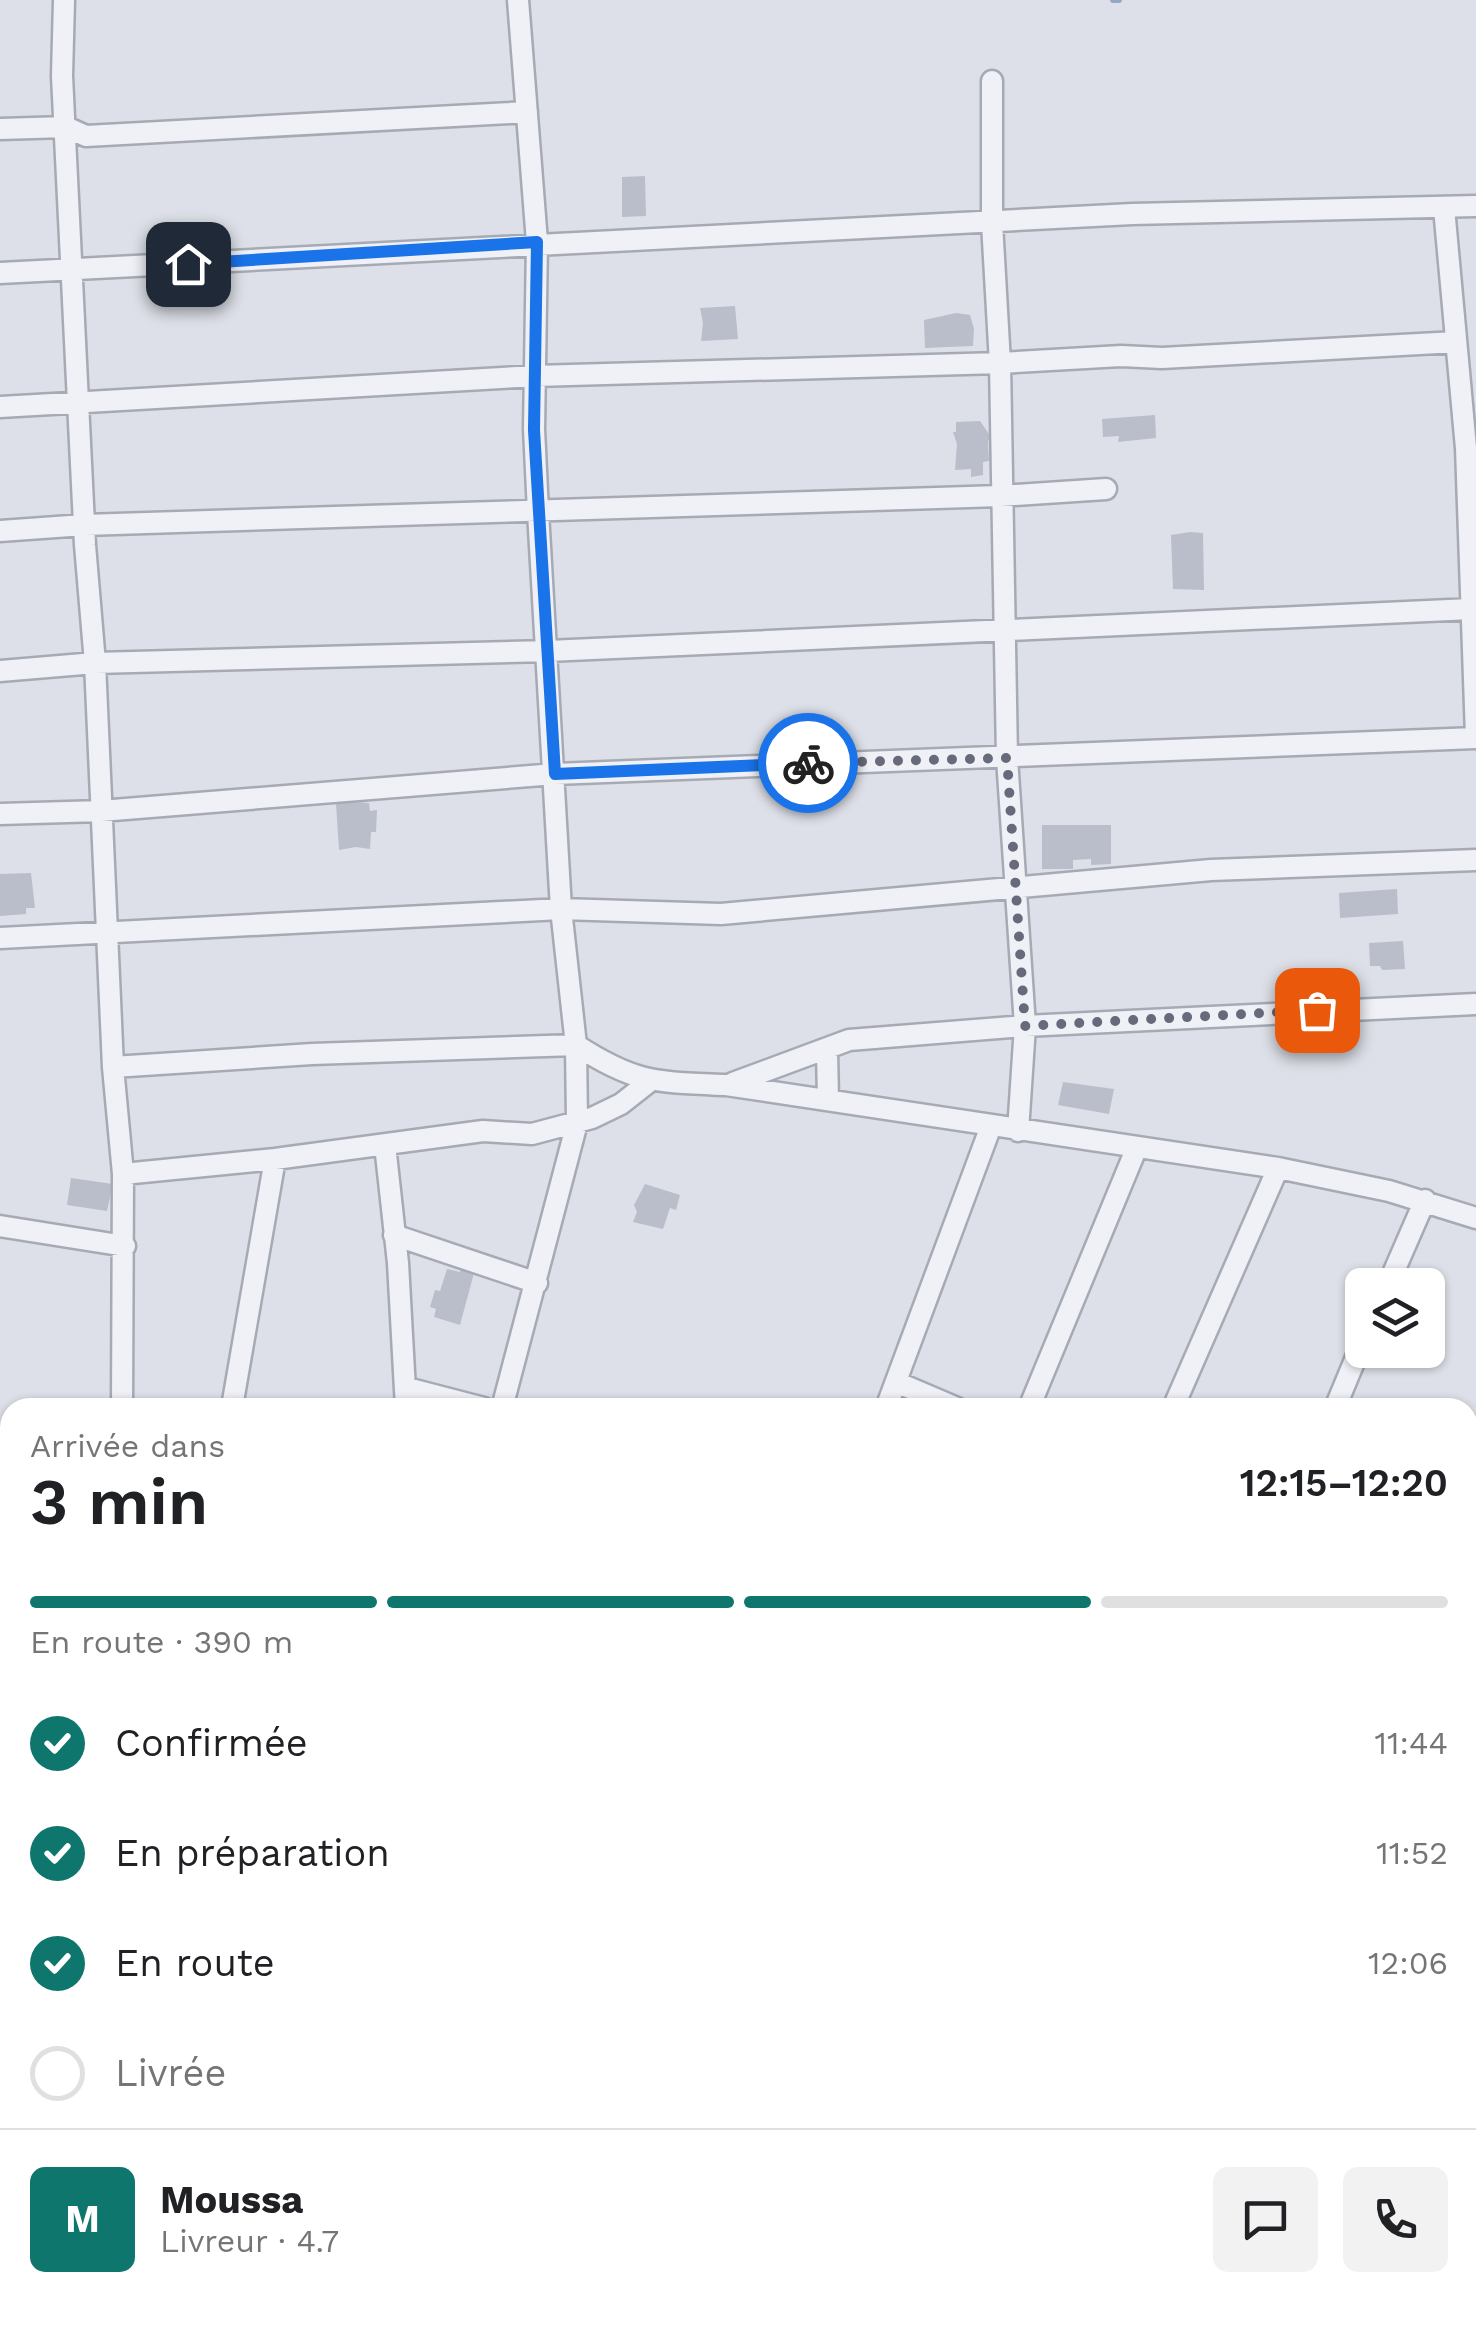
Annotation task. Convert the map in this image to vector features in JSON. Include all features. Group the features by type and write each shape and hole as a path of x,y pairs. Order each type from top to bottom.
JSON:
{"street":[{"path":"64,0 62,76 84,525 95,664 113,1067 124,1174 122,1398"},
{"path":"505,1398 577,1123 576,1045 560,909 538,512 534,376 537,242 518,0"},
{"path":"992,81 992,224 1000,362 1007,758 1025,1026 1018,1131"},
{"path":"0,129 66,127 86,136 527,112"},
{"path":"0,272 1132,214 1476,206"},
{"path":"0,814 101,812 555,774 1476,737 1471,447 1456,342 1444,208"},
{"path":"0,407 534,376 1000,362 1456,342"},
{"path":"0,531 84,525 1000,496 1106,488"},
{"path":"0,671 95,664 548,651 1472,608"},
{"path":"0,938 560,909 721,914 1211,870 1476,860"},
{"path":"726,1085 849,1040 1025,1026 1476,1004"},
{"path":"113,1067 312,1054 576,1045 605,1064 649,1082 726,1085 1278,1168 1425,1200 1476,1218"},
{"path":"827,1050 828,1100"},
{"path":"124,1174 483,1132 532,1134 577,1123 621,1104 649,1082"},
{"path":"890,1398 992,1126"},
{"path":"385,1144 407,1398"},
{"path":"1034,1398 1136,1148"},
{"path":"234,1398 276,1159"},
{"path":"1177,1398 1278,1168"},
{"path":"1395,1268 1425,1200"},
{"path":"1,1232 124,1246"},
{"path":"394,1235 537,1282"},
{"path":"1338,1398 1351,1368"},
{"path":"896,1382 934,1398"}],"building":[{"path":"645,176 646,216 622,217 622,177"},
{"path":"735,306 738,339 701,341 700,308"},
{"path":"956,313 970,315 973,346 925,348 924,320"},
{"path":"1155,415 1156,438 1118,442 1119,436 1103,437 1102,419"},
{"path":"980,421 991,437 989,461 983,462 983,475 971,477 971,469 955,470 957,444 953,432 956,422"},
{"path":"1203,533 1204,590 1173,589 1171,535"},
{"path":"369,803 370,811 377,810 376,832 371,832 370,849 339,850 336,804"},
{"path":"1042,825 1111,825 1111,864 1091,865 1091,859 1073,860 1073,869 1042,869"},
{"path":"31,873 35,908 26,908 26,914 0,916 0,874"},
{"path":"1397,889 1398,914 1340,918 1339,893"},
{"path":"1403,941 1405,969 1370,966 1369,943"},
{"path":"1063,1082 1114,1089 1109,1114 1058,1105"},
{"path":"71,1178 113,1184 107,1211 67,1205"},
{"path":"645,1184 680,1195 676,1210 670,1208 663,1229 633,1222 637,1212 634,1205"},
{"path":"447,1269 474,1273 460,1325 434,1317 436,1309 430,1307"}],"waterway":[{"path":"1113,0 1119,0"}],"way so far":[{"path":"808,763 1007,758 1025,1026 1317,1010"}],"route":[{"path":"188,264 537,242 534,430 555,774 808,763"}]}
